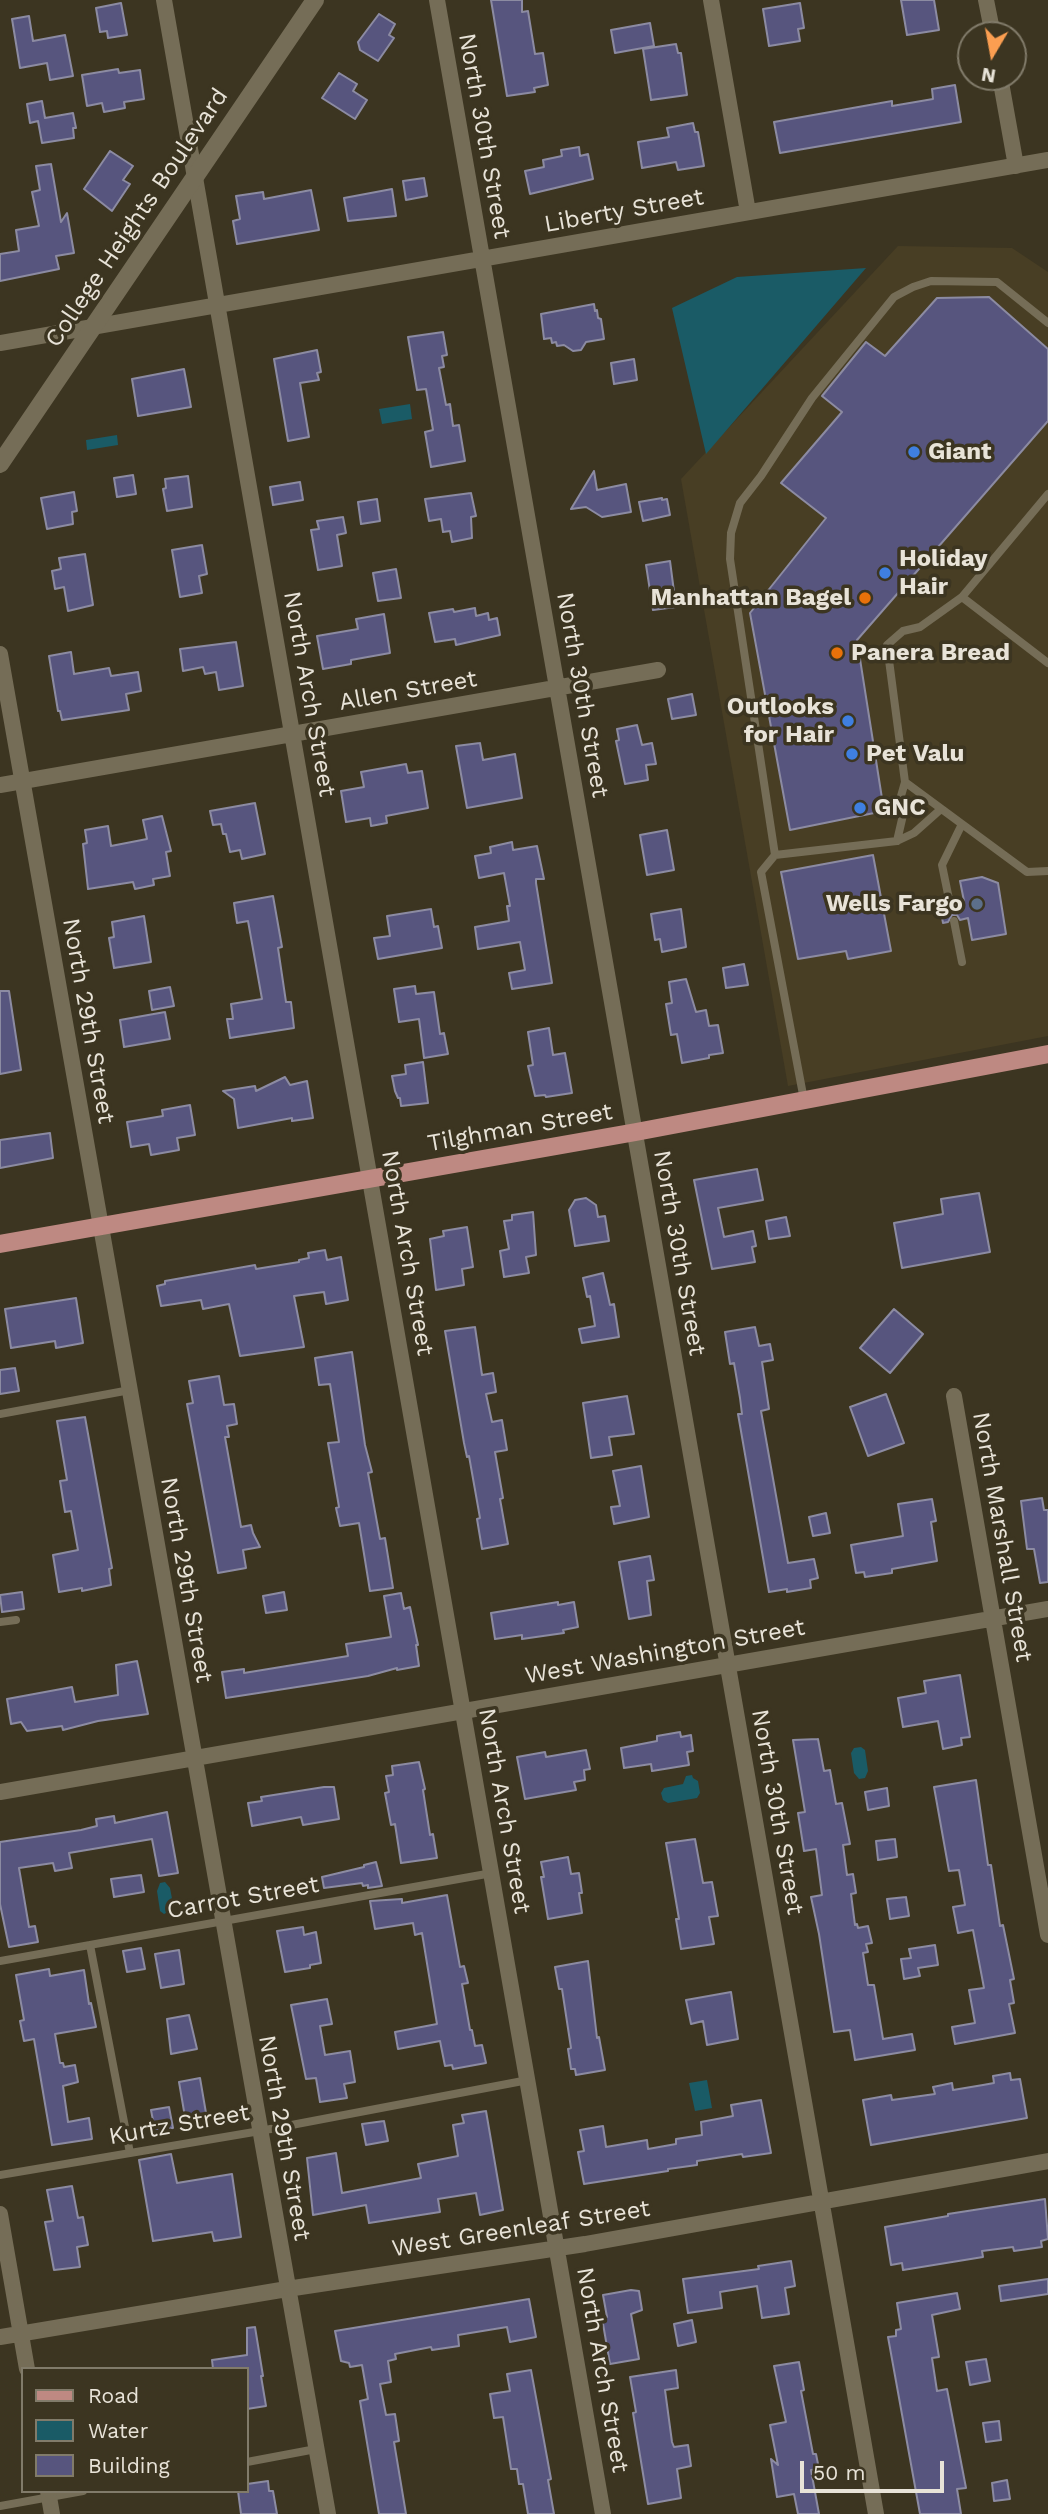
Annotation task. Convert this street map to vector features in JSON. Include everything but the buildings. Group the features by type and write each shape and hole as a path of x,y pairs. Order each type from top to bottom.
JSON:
{"main road":[{"name":"Tilghman Street","path":"0,1244 636,1132 1048,1054"}],"street":[{"name":"North Arch Street","path":"164,0 603,2514"},
{"name":"College Heights Boulevard","path":"0,464 315,0"},
{"name":"North 30th Street","path":"437,0 876,2514"},
{"path":"711,0 748,212"},
{"path":"986,0 990,21"},
{"path":"1003,91 1016,166"},
{"name":"Liberty Street","path":"0,343 1048,160"},
{"name":"North 29th Street","path":"0,654 328,2514"},
{"name":"Allen Street","path":"0,785 657,670"},
{"name":"North Marshall Street","path":"954,1396 1048,1935"},
{"name":"West Washington Street","path":"0,1792 1048,1609"},
{"name":"West Greenleaf Street","path":"0,2337 287,2289 558,2248 1048,2161"},
{"path":"0,2214 27,2367"},
{"path":"49,2494 52,2514"}],"lane":[{"path":"775,855 730,559 731,533 740,503 812,398 894,297 931,281 997,282 1048,323"},
{"path":"897,841 903,815 901,796 905,782 887,645 903,631 920,627 962,597 1048,494"},
{"path":"962,597 1048,663"},
{"path":"905,782 1027,872 1048,872"},
{"path":"804,1100 761,872 775,855 897,841 914,833 941,809"},
{"path":"950,904 942,865 962,824"},
{"path":"954,922 962,962"},
{"path":"0,1414 130,1390"},
{"path":"0,1622 16,1620"},
{"name":"Carrot Street","path":"0,1961 492,1873"},
{"path":"90,1945 130,2153"},
{"name":"Kurtz Street","path":"0,2175 260,2131 528,2080"},
{"path":"248,2462 316,2449"},
{"path":"0,2506 49,2494"}],"shaded area":[{"path":"898,246 1012,248 1048,272 1048,1036 788,1086 681,479"}],"water":[{"path":"866,268 706,454 672,308 737,277"},
{"path":"410,404 412,419 382,424 379,409"},
{"path":"117,435 118,445 87,450 86,440"},
{"path":"861,1747 865,1750 868,1771 865,1778 859,1779 854,1773 851,1753 854,1748"},
{"path":"692,1775 698,1781 700,1793 697,1798 668,1803 663,1800 661,1793 664,1788 683,1784 686,1776"},
{"path":"165,1882 170,1888 174,1909 164,1914 160,1911 157,1891 160,1883"},
{"path":"707,2080 712,2108 695,2111 689,2083"}],"place":[{"name":"Giant","path":"914,452"},
{"name":"Holiday Hair","path":"885,573"},
{"name":"Manhattan Bagel","path":"865,598"},
{"name":"Panera Bread","path":"837,653"},
{"name":"Outlooks for Hair","path":"848,721"},
{"name":"Pet Valu","path":"852,754"},
{"name":"GNC","path":"860,808"},
{"name":"Wells Fargo","path":"977,904"}]}
